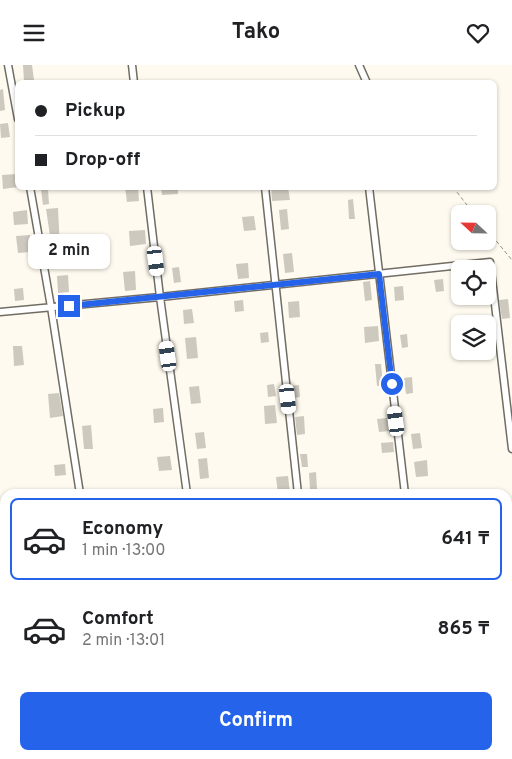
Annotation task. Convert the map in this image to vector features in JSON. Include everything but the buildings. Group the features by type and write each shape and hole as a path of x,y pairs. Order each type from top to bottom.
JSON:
{"street":[{"path":"8,65 15,103"},
{"path":"132,65 134,80"},
{"path":"359,65 366,80"},
{"path":"31,190 79,489"},
{"path":"147,190 186,489"},
{"path":"265,190 297,489"},
{"path":"369,190 404,489"},
{"path":"0,312 490,262 512,449"}],"path":[{"path":"455,190 467,205"},
{"path":"496,241 512,260"}],"route":[{"path":"69,306 379,274 392,384"}]}
